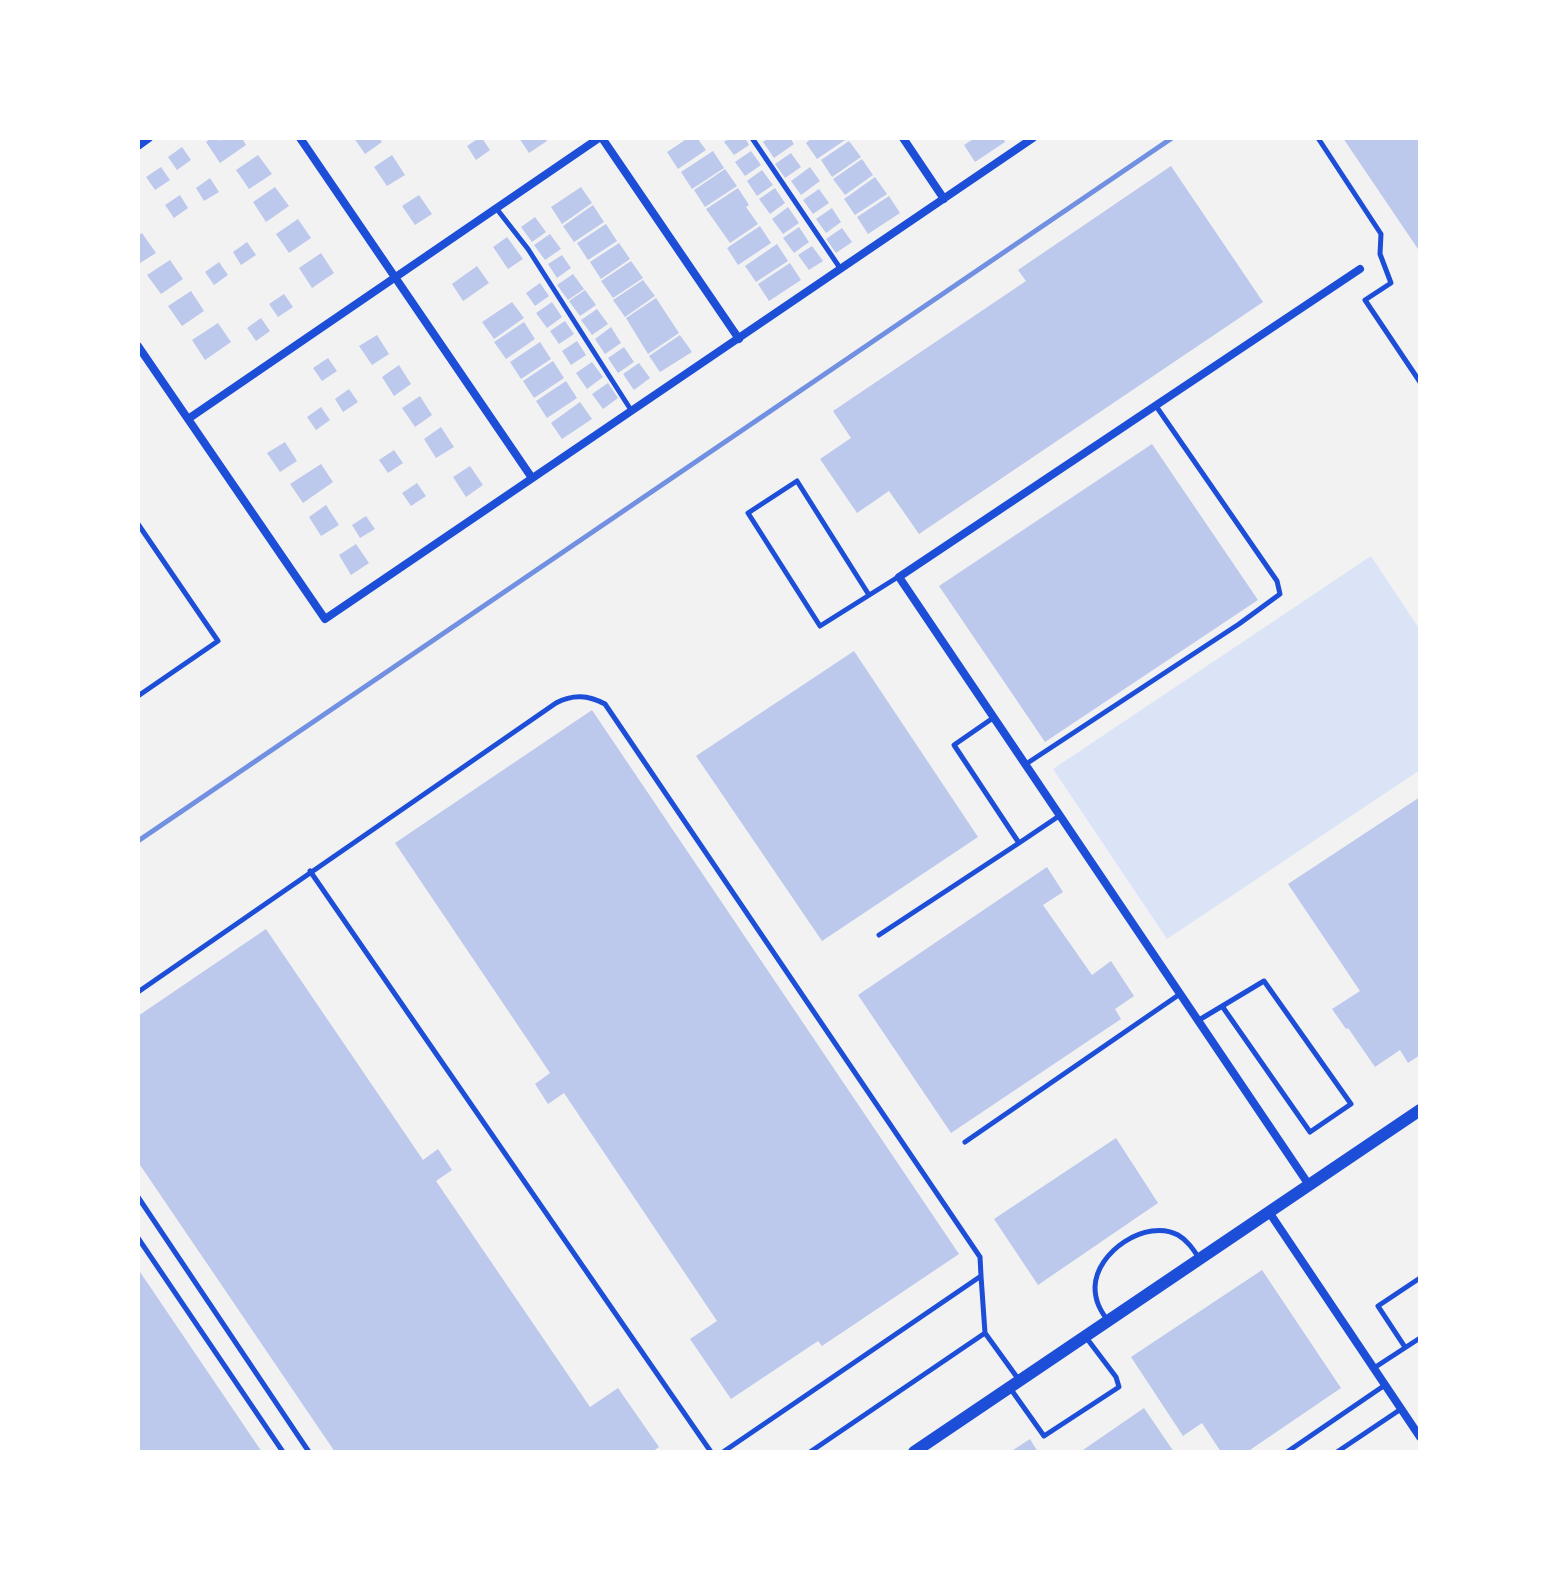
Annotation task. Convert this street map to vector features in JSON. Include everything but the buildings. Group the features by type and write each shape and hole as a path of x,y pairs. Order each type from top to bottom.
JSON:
{"street":[{"path":"138,146 149,138"},
{"path":"300,138 532,478"},
{"path":"188,419 600,138 739,339"},
{"path":"903,138 944,199"},
{"path":"138,346 325,619 1033,138"},
{"path":"1309,1185 899,577 1360,269"},
{"path":"914,1452 1420,1110"},
{"path":"1269,1212 1420,1437"}],"lane":[{"path":"752,138 841,269"},
{"path":"1318,138 1381,234 1380,254 1391,283 1365,300 1420,382"},
{"path":"496,208 528,249 632,411"},
{"path":"1026,764 1280,594 1277,581 1155,405"},
{"path":"869,595 797,481 748,513 820,626 899,577"},
{"path":"138,524 218,641 138,696"},
{"path":"138,992 556,703 575,696 594,698 605,704 980,1257 985,1333 1044,1436 1119,1387 1116,1377 1085,1336"},
{"path":"994,718 954,745 1019,843"},
{"path":"879,935 1060,815"},
{"path":"310,871 711,1452"},
{"path":"1199,1020 1222,1006 1264,981 1351,1104 1310,1132 1222,1006"},
{"path":"965,1142 1181,994"},
{"path":"138,1197 309,1452"},
{"path":"1108,1321 1097,1302 1096,1275 1107,1258 1124,1243 1144,1233 1166,1231 1179,1235 1200,1259"},
{"path":"138,1238 283,1452"},
{"path":"723,1452 981,1276"},
{"path":"1405,1347 1378,1306 1420,1278"},
{"path":"810,1452 985,1333"},
{"path":"1374,1368 1420,1338"},
{"path":"1287,1452 1385,1385"},
{"path":"1337,1452 1401,1409"}],"shaded area":[{"path":"1371,556 1420,630 1420,770 1167,939 1053,769"}],"railway":[{"path":"138,841 1172,138"}]}
